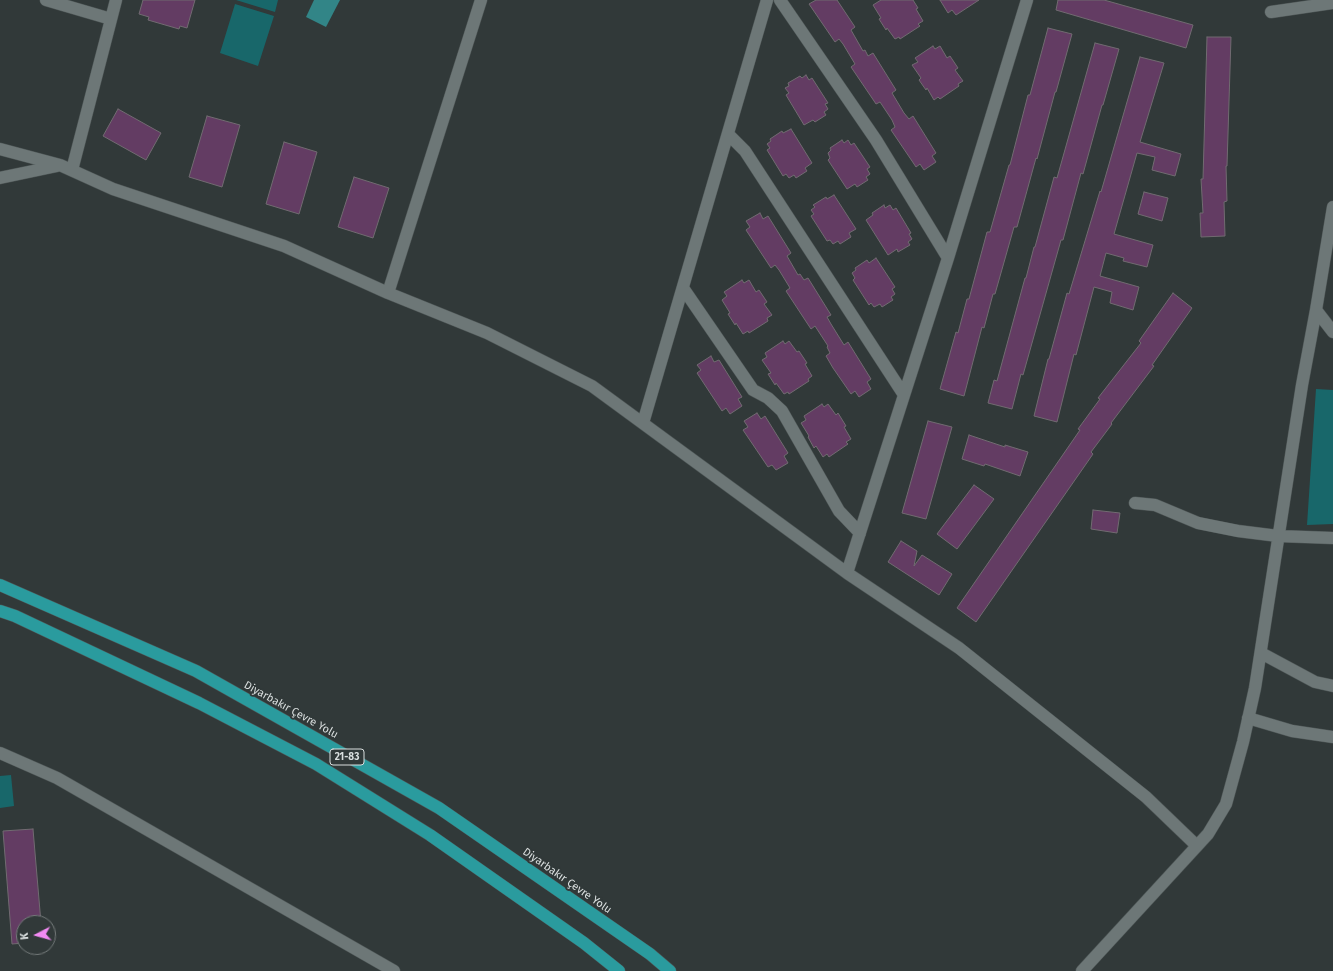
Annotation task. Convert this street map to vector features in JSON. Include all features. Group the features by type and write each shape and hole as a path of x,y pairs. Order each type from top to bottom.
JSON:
{"highway":[{"name":"Diyarbakır Çevre Yolu","path":"0,585 196,671 439,808 650,954 670,971"},
{"name":"21-83","path":"0,611 14,616 199,703 316,764 430,835 584,943 619,971"}],"street":[{"path":"46,0 111,18"},
{"path":"72,170 116,0"},
{"path":"388,293 481,0"},
{"path":"643,423 767,0"},
{"path":"780,0 876,140 948,258"},
{"path":"847,573 948,258 1027,0"},
{"path":"1271,12 1333,3"},
{"path":"728,134 745,151 904,395"},
{"path":"0,149 60,165 113,189 284,246 388,293 487,333 592,386 847,573 959,648 1146,797 1197,846"},
{"path":"0,178 60,165"},
{"path":"1082,971 1208,834 1226,804 1255,688 1302,385 1331,236 1333,207"},
{"path":"683,288 753,390 768,398 782,411 839,510 860,534"},
{"path":"1316,310 1333,332"},
{"path":"1135,503 1155,504 1198,523 1238,531 1278,536 1333,538"},
{"path":"1261,653 1315,682 1333,686"},
{"path":"1248,718 1292,731 1333,737"},
{"path":"0,753 57,778 394,971"}],"shaded area":[{"path":"236,0 278,0 275,12"},
{"path":"314,0 340,0 326,27 306,17"},
{"path":"235,4 274,16 258,66 220,53"},
{"path":"1316,389 1333,390 1333,524 1307,525"},
{"path":"11,775 14,806 0,808 0,776"}],"building":[{"path":"143,0 195,0 187,28 180,26 179,29 148,20 149,17 139,14"},
{"path":"816,0 837,0 855,27 851,30 863,51 865,50 868,56 873,53 896,90 892,93 904,113 909,119 913,116 936,153 932,156 936,162 924,170 920,164 916,167 891,130 895,127 892,120 880,102 876,104 851,67 855,64 843,44 839,39 835,42 809,4"},
{"path":"881,0 913,0 923,21 918,24 920,26 900,39 899,37 895,39 887,28 886,30 873,5"},
{"path":"940,0 979,0 956,15 952,10 948,13"},
{"path":"1058,0 1104,0 1193,25 1186,48 1056,10"},
{"path":"1048,28 1072,34 1017,227 1014,227 995,294 993,294 984,328 982,327 964,396 940,389 956,332 958,333 967,299 969,299 987,232 990,232"},
{"path":"1207,37 1231,37 1226,166 1227,201 1224,202 1225,236 1201,237 1200,213 1203,213 1201,179 1203,179"},
{"path":"1095,43 1119,49 1083,174 1081,173 1063,240 1061,240 1012,409 988,403 994,380 997,381 1054,177 1057,178"},
{"path":"933,46 935,49 940,46 947,58 950,56 958,68 955,70 963,81 958,84 959,86 940,99 938,97 934,100 927,88 926,90 919,80 921,78 912,65 918,62 915,58"},
{"path":"1140,57 1164,63 1140,142 1181,154 1175,176 1152,170 1155,157 1137,153 1114,234 1153,245 1147,267 1123,261 1124,258 1106,253 1100,276 1139,287 1133,310 1110,303 1112,292 1094,287 1076,355 1074,354 1057,422 1034,416 1048,359 1067,293 1069,294 1100,191 1101,192"},
{"path":"806,75 809,80 812,78 828,103 825,104 828,109 824,112 826,115 815,122 813,120 804,125 786,95 789,93 785,88 789,86 788,83 800,76 802,78"},
{"path":"118,109 161,133 146,160 103,136"},
{"path":"207,116 240,125 222,187 189,177"},
{"path":"791,129 812,163 805,168 807,171 796,178 794,175 789,178 786,174 783,176 767,150 770,148 767,144 771,141 770,139 782,131 783,133"},
{"path":"842,140 844,143 848,140 851,145 854,143 870,167 867,169 870,174 866,177 868,180 857,187 855,184 847,189 828,160 830,158 828,153 831,150 830,148"},
{"path":"284,142 317,152 299,214 266,204"},
{"path":"354,177 389,188 373,238 338,227"},
{"path":"1144,192 1168,198 1162,221 1138,214"},
{"path":"834,195 856,229 849,233 851,237 840,244 838,241 833,244 830,240 827,241 811,216 814,214 811,210 815,207 813,205 826,197 827,199"},
{"path":"884,205 885,208 890,205 893,210 896,208 911,233 909,234 912,239 908,242 910,245 898,252 897,249 888,255 866,220 873,215 872,213"},
{"path":"760,213 763,219 768,216 791,253 787,256 798,275 800,274 804,280 808,278 831,315 827,317 844,345 848,342 871,379 867,382 871,389 859,397 855,391 851,394 833,368 826,356 830,353 827,347 828,346 815,326 811,329 786,291 790,288 779,270 775,265 771,268 746,230 750,227 746,221"},
{"path":"876,258 895,287 892,289 895,294 891,297 893,300 882,307 880,304 874,307 871,303 869,305 853,280 855,278 852,273 856,270 855,268 867,260 869,263"},
{"path":"742,280 744,283 749,280 756,292 759,290 767,302 764,304 772,315 767,318 768,321 749,333 748,331 743,334 728,314 730,313 722,300 727,296 724,292"},
{"path":"1173,293 1192,308 1152,365 1154,366 1091,452 1093,454 976,622 957,608 1080,430 1078,429 1100,399 1098,398 1141,343 1139,341"},
{"path":"783,341 785,344 789,341 797,352 799,351 807,363 805,364 812,376 808,379 809,381 789,394 788,392 784,394 776,383 775,385 768,374 771,373 762,360 767,357 765,353"},
{"path":"711,356 714,362 719,360 742,397 738,399 742,406 730,414 726,408 722,411 697,373 701,370 697,365"},
{"path":"822,404 824,407 828,404 836,415 838,413 846,426 844,427 851,439 846,442 848,444 829,457 827,454 823,457 816,446 814,448 801,423 806,420 804,416"},
{"path":"757,413 761,419 765,416 788,453 784,456 788,463 776,470 772,465 768,467 743,430 748,427 744,421"},
{"path":"928,421 952,427 926,519 902,513"},
{"path":"969,435 1005,447 1005,445 1028,452 1020,476 985,464 984,466 962,459"},
{"path":"974,485 994,499 957,549 937,534"},
{"path":"1093,510 1120,513 1117,533 1091,529"},
{"path":"901,541 917,551 914,566 922,555 952,574 939,595 888,562"},
{"path":"33,829 40,915 16,915 16,944 12,944 3,831"}]}
